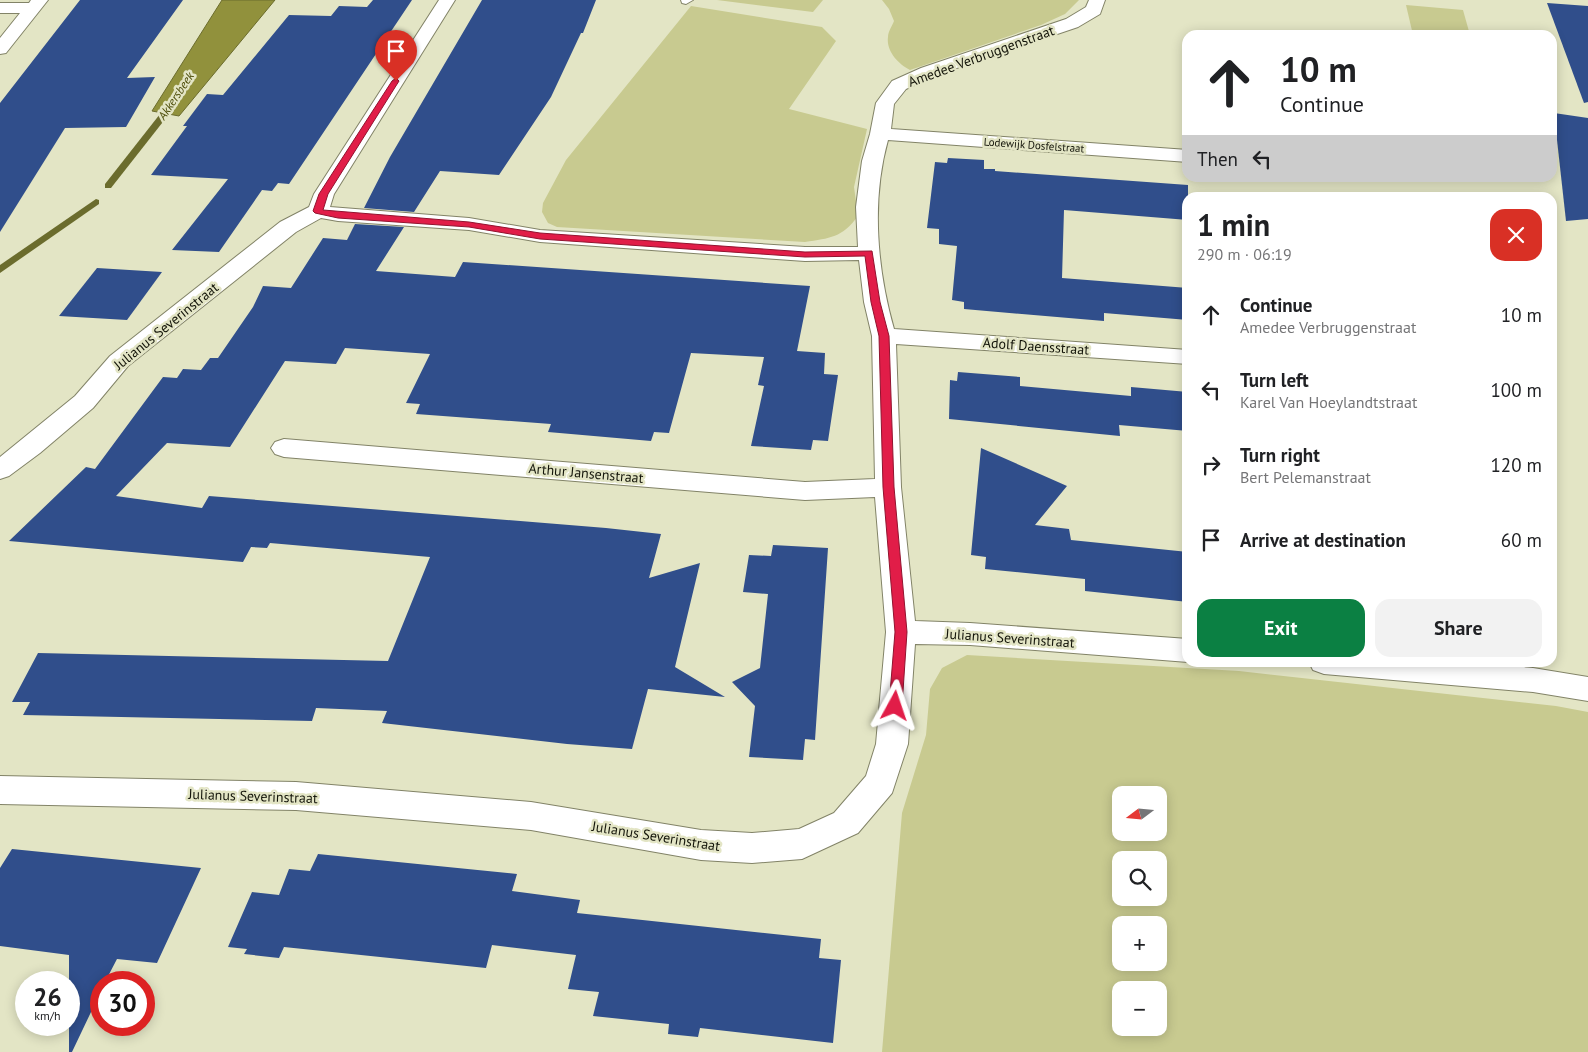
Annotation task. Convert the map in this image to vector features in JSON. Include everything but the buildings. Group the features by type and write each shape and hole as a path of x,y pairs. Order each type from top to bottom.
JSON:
{"street":[{"path":"447,0 324,194 318,211 338,215 469,224 550,237 805,254 869,253"},
{"name":"Amedee Verbruggenstraat","path":"901,632 888,487 884,336 875,302 869,253 867,207 872,160 880,134 885,103 899,86 926,72 1072,23 1094,10 1098,0"},
{"path":"0,8 37,4"},
{"path":"0,49 37,4"},
{"name":"Lodewijk Dosfelstraat","path":"880,134 1182,156"},
{"name":"Julianus Severinstraat","path":"0,470 84,402 119,361 288,227 318,211"},
{"name":"Adolf Daensstraat","path":"884,336 1182,357"},
{"name":"Arthur Jansenstraat","path":"284,448 805,491 857,490 888,487"},
{"name":"Julianus Severinstraat","path":"0,790 296,796 531,816 701,845 752,848 802,844 846,823 880,784 892,744 901,632 970,634 1182,651"},
{"path":"1382,667 1533,680 1588,689"}],"green space":[{"path":"717,0 823,0 813,12"},
{"path":"882,0 1079,0 1065,14 1041,25 910,70 897,61 889,47 888,35 894,21 889,9"},
{"path":"1406,5 1463,10 1469,30 1412,30"},
{"path":"691,6 822,27 836,41 789,109 867,129 854,187 858,216 841,233 829,238 805,242 557,227 548,223 542,212 543,203 566,160"},
{"path":"967,655 1239,671 1556,706 1588,712 1588,1052 882,1052 902,813 926,735 930,689 942,668"}],"water":[{"path":"222,0 275,0 179,116 152,111"}],"waterway":[{"name":"Akkersbeek","path":"108,186 174,102"},
{"name":"Akkersbeek","path":"0,270 96,202"}],"route":[{"path":"396,81 324,194 318,211 338,215 469,224 540,236 805,254 869,253 875,302 884,336 888,487 901,632 895,706"}]}
